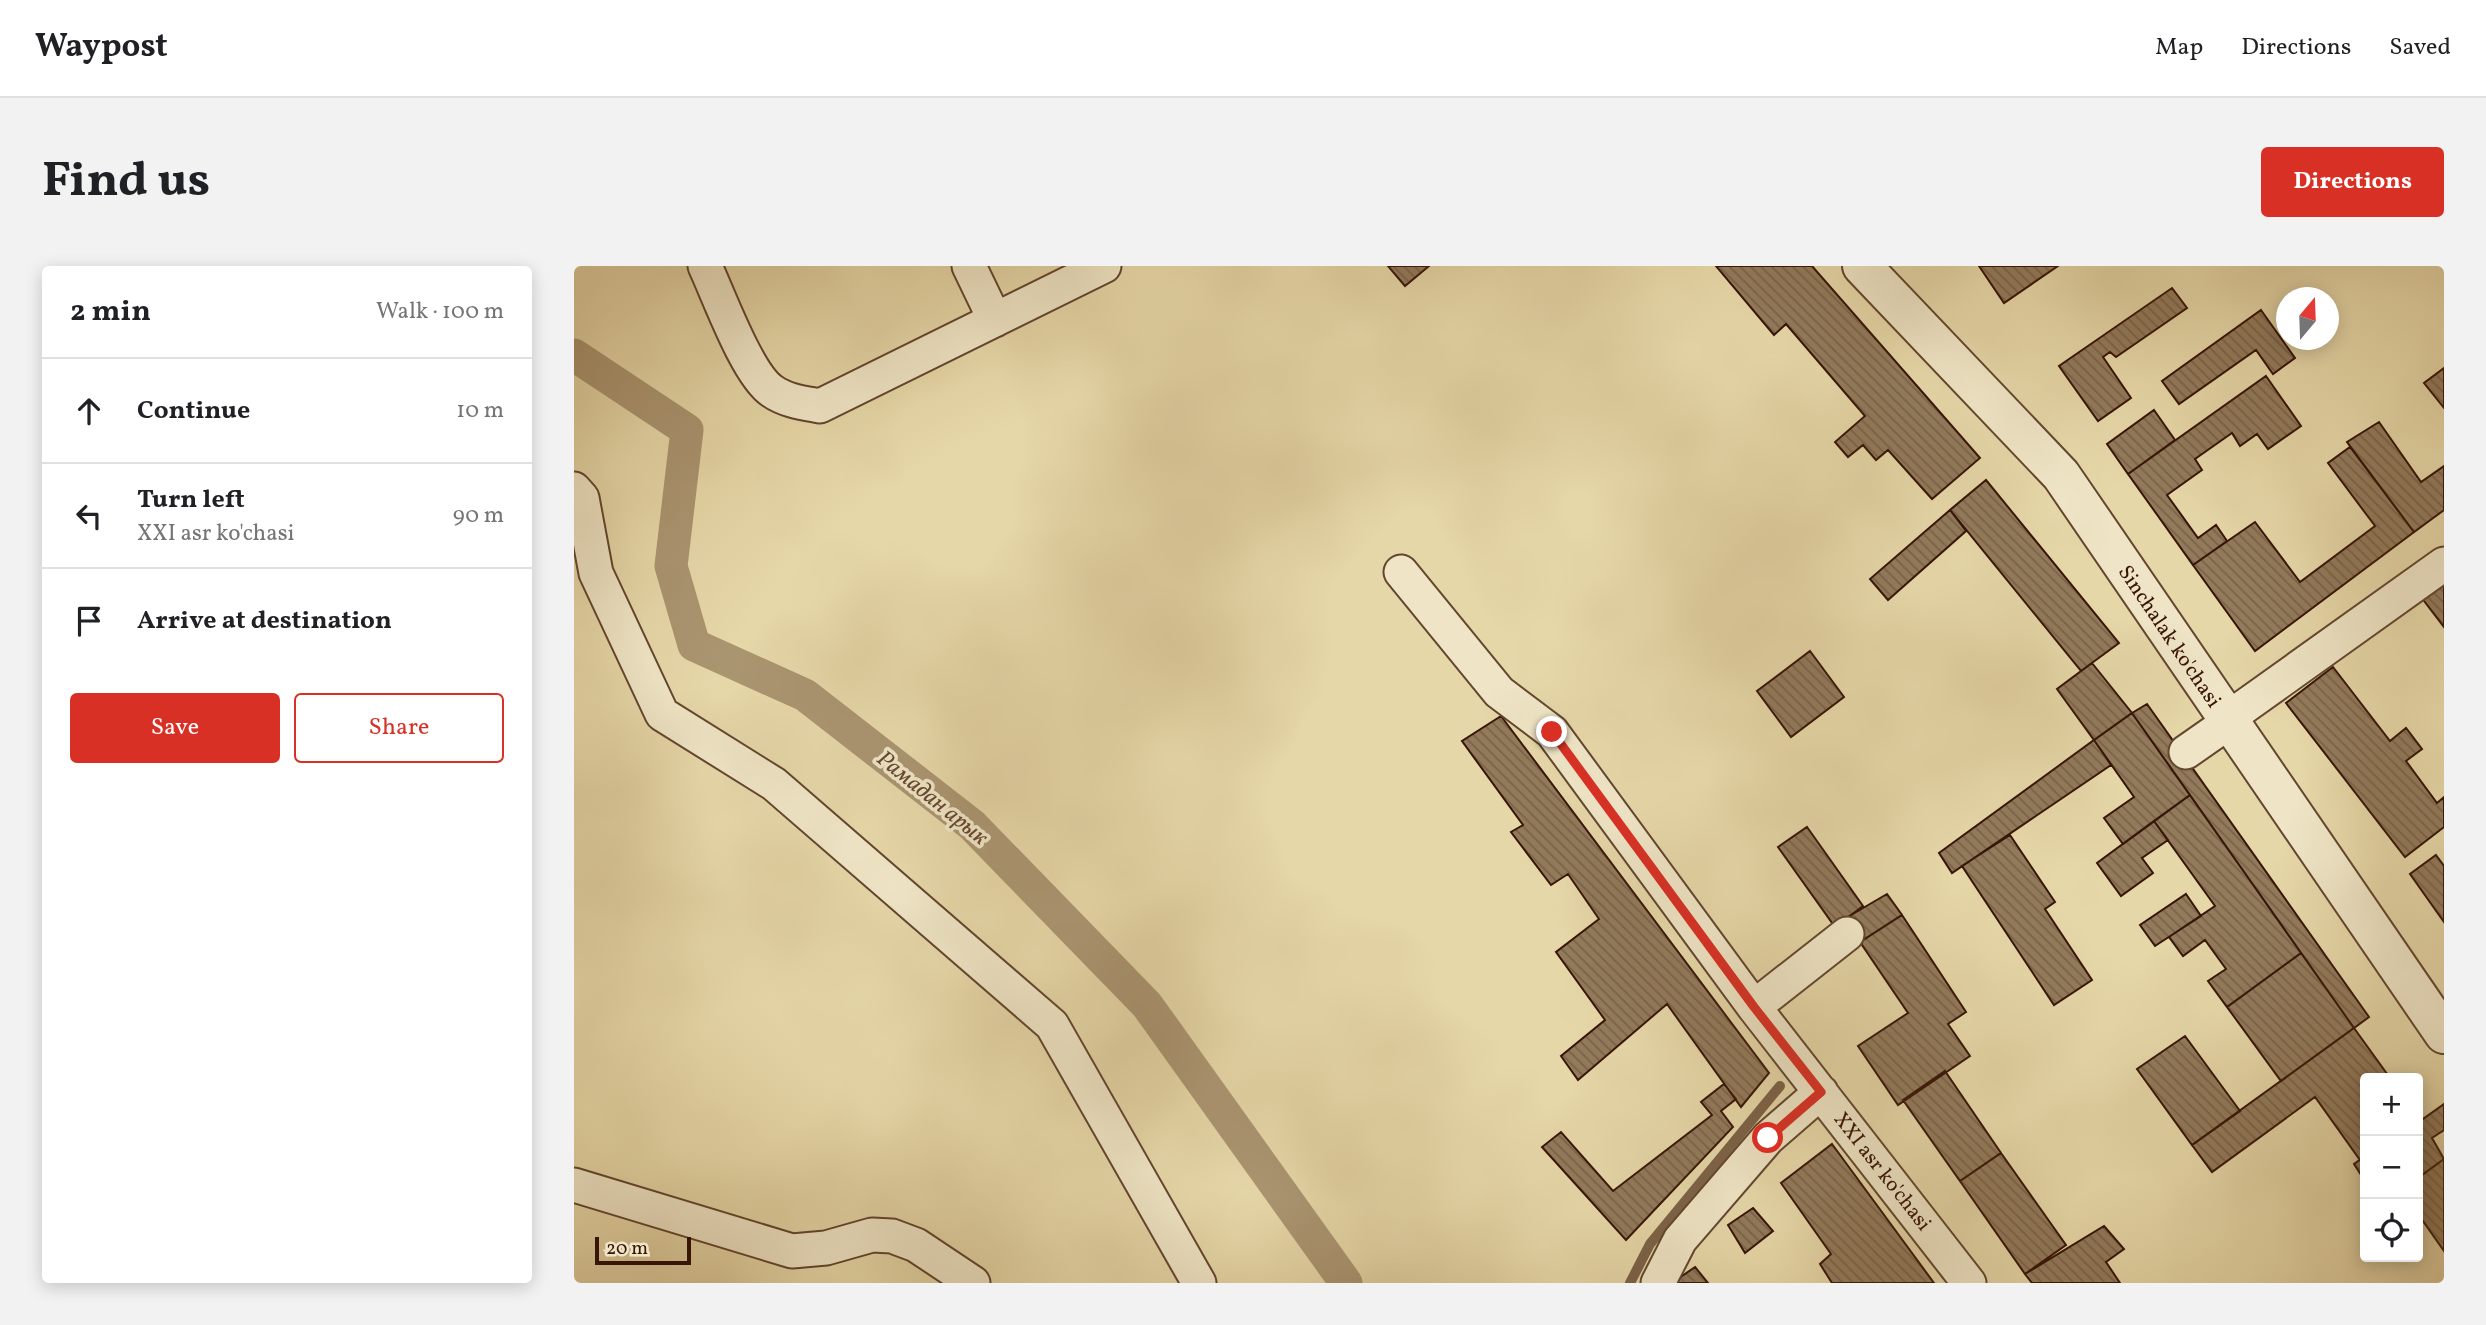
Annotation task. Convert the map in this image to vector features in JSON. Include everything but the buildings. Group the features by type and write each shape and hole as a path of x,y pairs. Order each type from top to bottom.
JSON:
{"street":[{"path":"705,266 752,368 771,391 795,401 820,406 1104,266"},
{"path":"969,266 995,320"},
{"name":"Sinchalak ko'chasi","path":"1862,266 2061,475 2444,1034"},
{"path":"574,489 582,498 596,573 662,714 774,784 1052,1024 1199,1283"},
{"path":"2186,752 2444,564"},
{"name":"XXI asr ko'chasi","path":"1401,572 1499,692 1552,732 1754,1007 1969,1283"},
{"path":"1754,1007 1847,934"},
{"path":"1658,1283 1680,1240 1768,1138 1821,1092"},
{"path":"574,1185 792,1251 826,1248 872,1235 892,1236 916,1245 973,1283"}],"waterway":[{"name":"Рамадан арык","path":"574,355 687,430 671,566 694,645 805,695 972,825 1147,1005 1346,1283"},
{"path":"1630,1283 1650,1244 1780,1086"}],"route":[{"path":"1552,732 1754,1007 1821,1092 1768,1138"}]}
